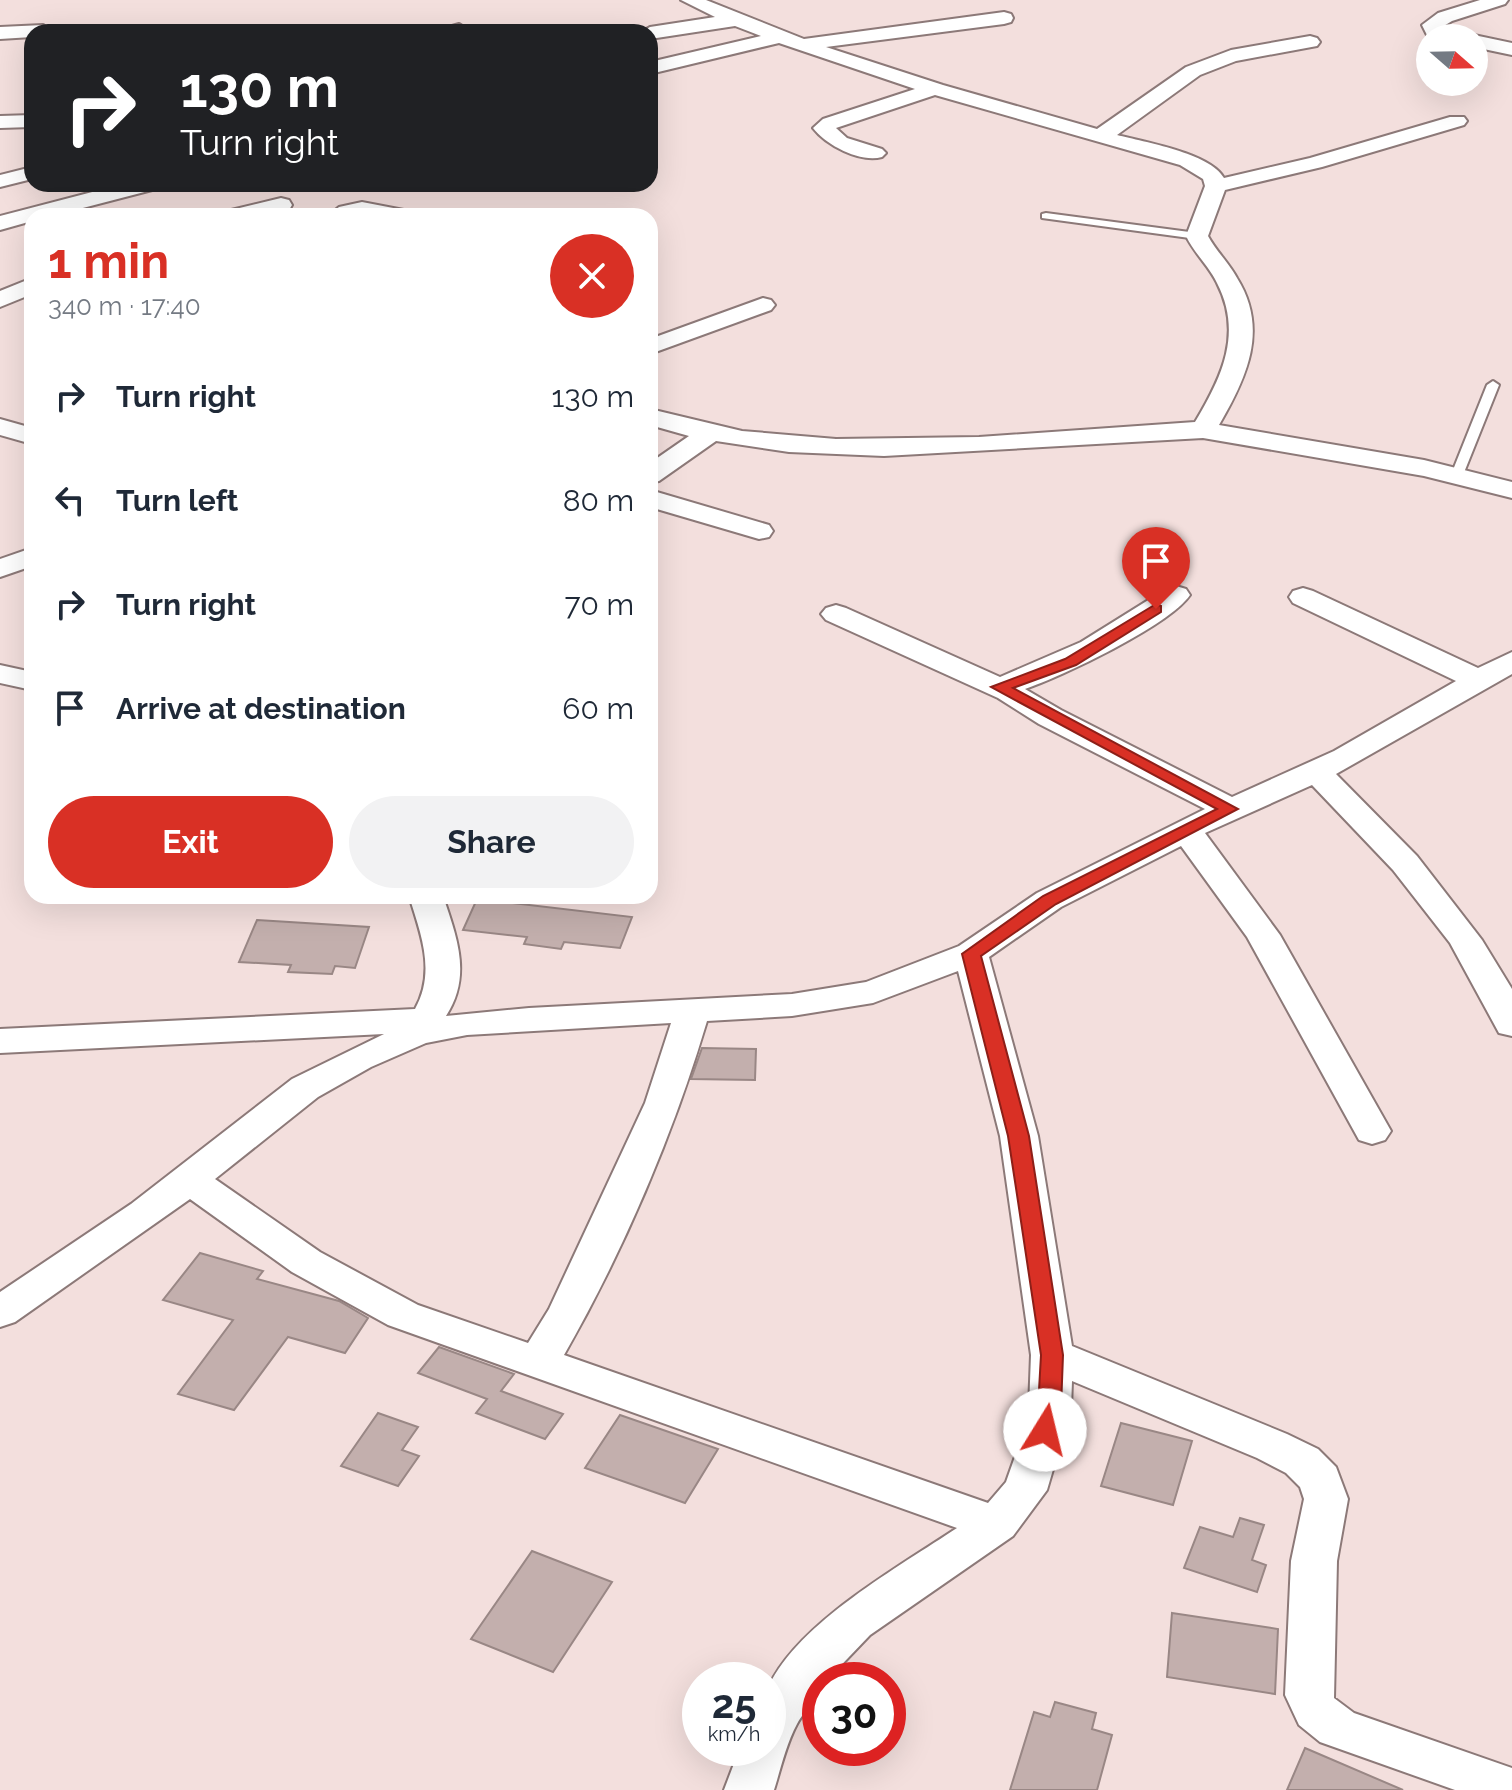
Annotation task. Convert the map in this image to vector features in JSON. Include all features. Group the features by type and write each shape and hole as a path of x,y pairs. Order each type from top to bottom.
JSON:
{"street":[{"path":"690,0 776,38 935,89 1187,161 1213,176 1216,186 1197,236 1205,253 1228,280 1245,327 1242,356 1223,398 1203,430"},
{"path":"1433,24 1445,17 1499,0"},
{"path":"798,45 1004,18"},
{"path":"658,32 735,20"},
{"path":"0,33 24,32"},
{"path":"658,66 776,38"},
{"path":"1100,137 1193,71 1231,56 1310,42"},
{"path":"1488,44 1512,49"},
{"path":"875,153 840,142 823,128 830,123 935,89"},
{"path":"0,122 24,121"},
{"path":"1216,186 1315,163 1457,121"},
{"path":"57,208 118,192"},
{"path":"268,208 281,205"},
{"path":"0,223 24,217"},
{"path":"0,301 24,289"},
{"path":"0,301 24,310"},
{"path":"658,344 763,305"},
{"path":"658,419 748,441 850,448 1026,442 1167,429 1203,430 1457,475 1512,490"},
{"path":"0,427 24,434"},
{"path":"658,469 709,434"},
{"path":"658,500 759,531"},
{"path":"0,569 24,559"},
{"path":"999,687 1071,662 1115,637 1176,595"},
{"path":"1303,597 1477,679"},
{"path":"836,614 999,687 1230,809"},
{"path":"0,1041 421,1027 692,1012 792,1005 873,992 971,954 1049,900 1186,830 1345,758 1512,661"},
{"path":"0,674 24,679"},
{"path":"1316,771 1405,863 1465,940 1508,1012 1512,1025"},
{"path":"1186,830 1263,935 1372,1131"},
{"path":"0,1312 145,1214 305,1088 421,1027 442,991 444,974 444,959 428,904"},
{"path":"786,1701 814,1661 853,1622 997,1524 1025,1490 1050,1408 1052,1355 1019,1136 971,954"},
{"path":"538,1363 569,1310 664,1103 692,1012"},
{"path":"189,1179 306,1262 403,1315 997,1524"},
{"path":"1052,1355 1302,1461 1320,1479 1326,1499 1314,1561 1309,1695 1316,1711 1337,1728 1512,1789"},
{"path":"749,1790 758,1766"}],"lane":[{"path":"1046,216 1197,236"},
{"path":"1457,475 1493,385"}],"building":[{"path":"475,904 520,904 632,917 620,948 564,942 561,949 524,944 527,937 463,930"},
{"path":"257,920 369,927 355,968 335,966 332,974 288,972 291,965 239,962"},
{"path":"702,1048 756,1049 755,1080 691,1079"},
{"path":"200,1253 263,1271 257,1279 339,1301 368,1318 345,1353 288,1337 234,1410 178,1394 233,1320 163,1300"},
{"path":"439,1347 514,1374 501,1391 563,1414 545,1439 476,1413 487,1399 418,1373"},
{"path":"378,1413 418,1427 402,1450 419,1456 398,1486 341,1466"},
{"path":"620,1415 718,1449 685,1503 585,1468"},
{"path":"1121,1423 1192,1441 1173,1505 1101,1486"},
{"path":"1240,1518 1264,1525 1252,1560 1266,1565 1257,1592 1184,1568 1200,1527 1233,1537"},
{"path":"532,1551 612,1582 553,1672 471,1639"},
{"path":"1172,1613 1278,1629 1275,1694 1167,1677"},
{"path":"1055,1702 1096,1713 1092,1729 1112,1735 1097,1790 1010,1790 1034,1712 1050,1717"},
{"path":"1305,1748 1403,1790 1287,1790"}],"route":[{"path":"1045,1430 1050,1408 1052,1355 1019,1136 971,954 1049,900 1230,809 1050,717 999,687 1033,678 1071,662 1156,609"}]}
